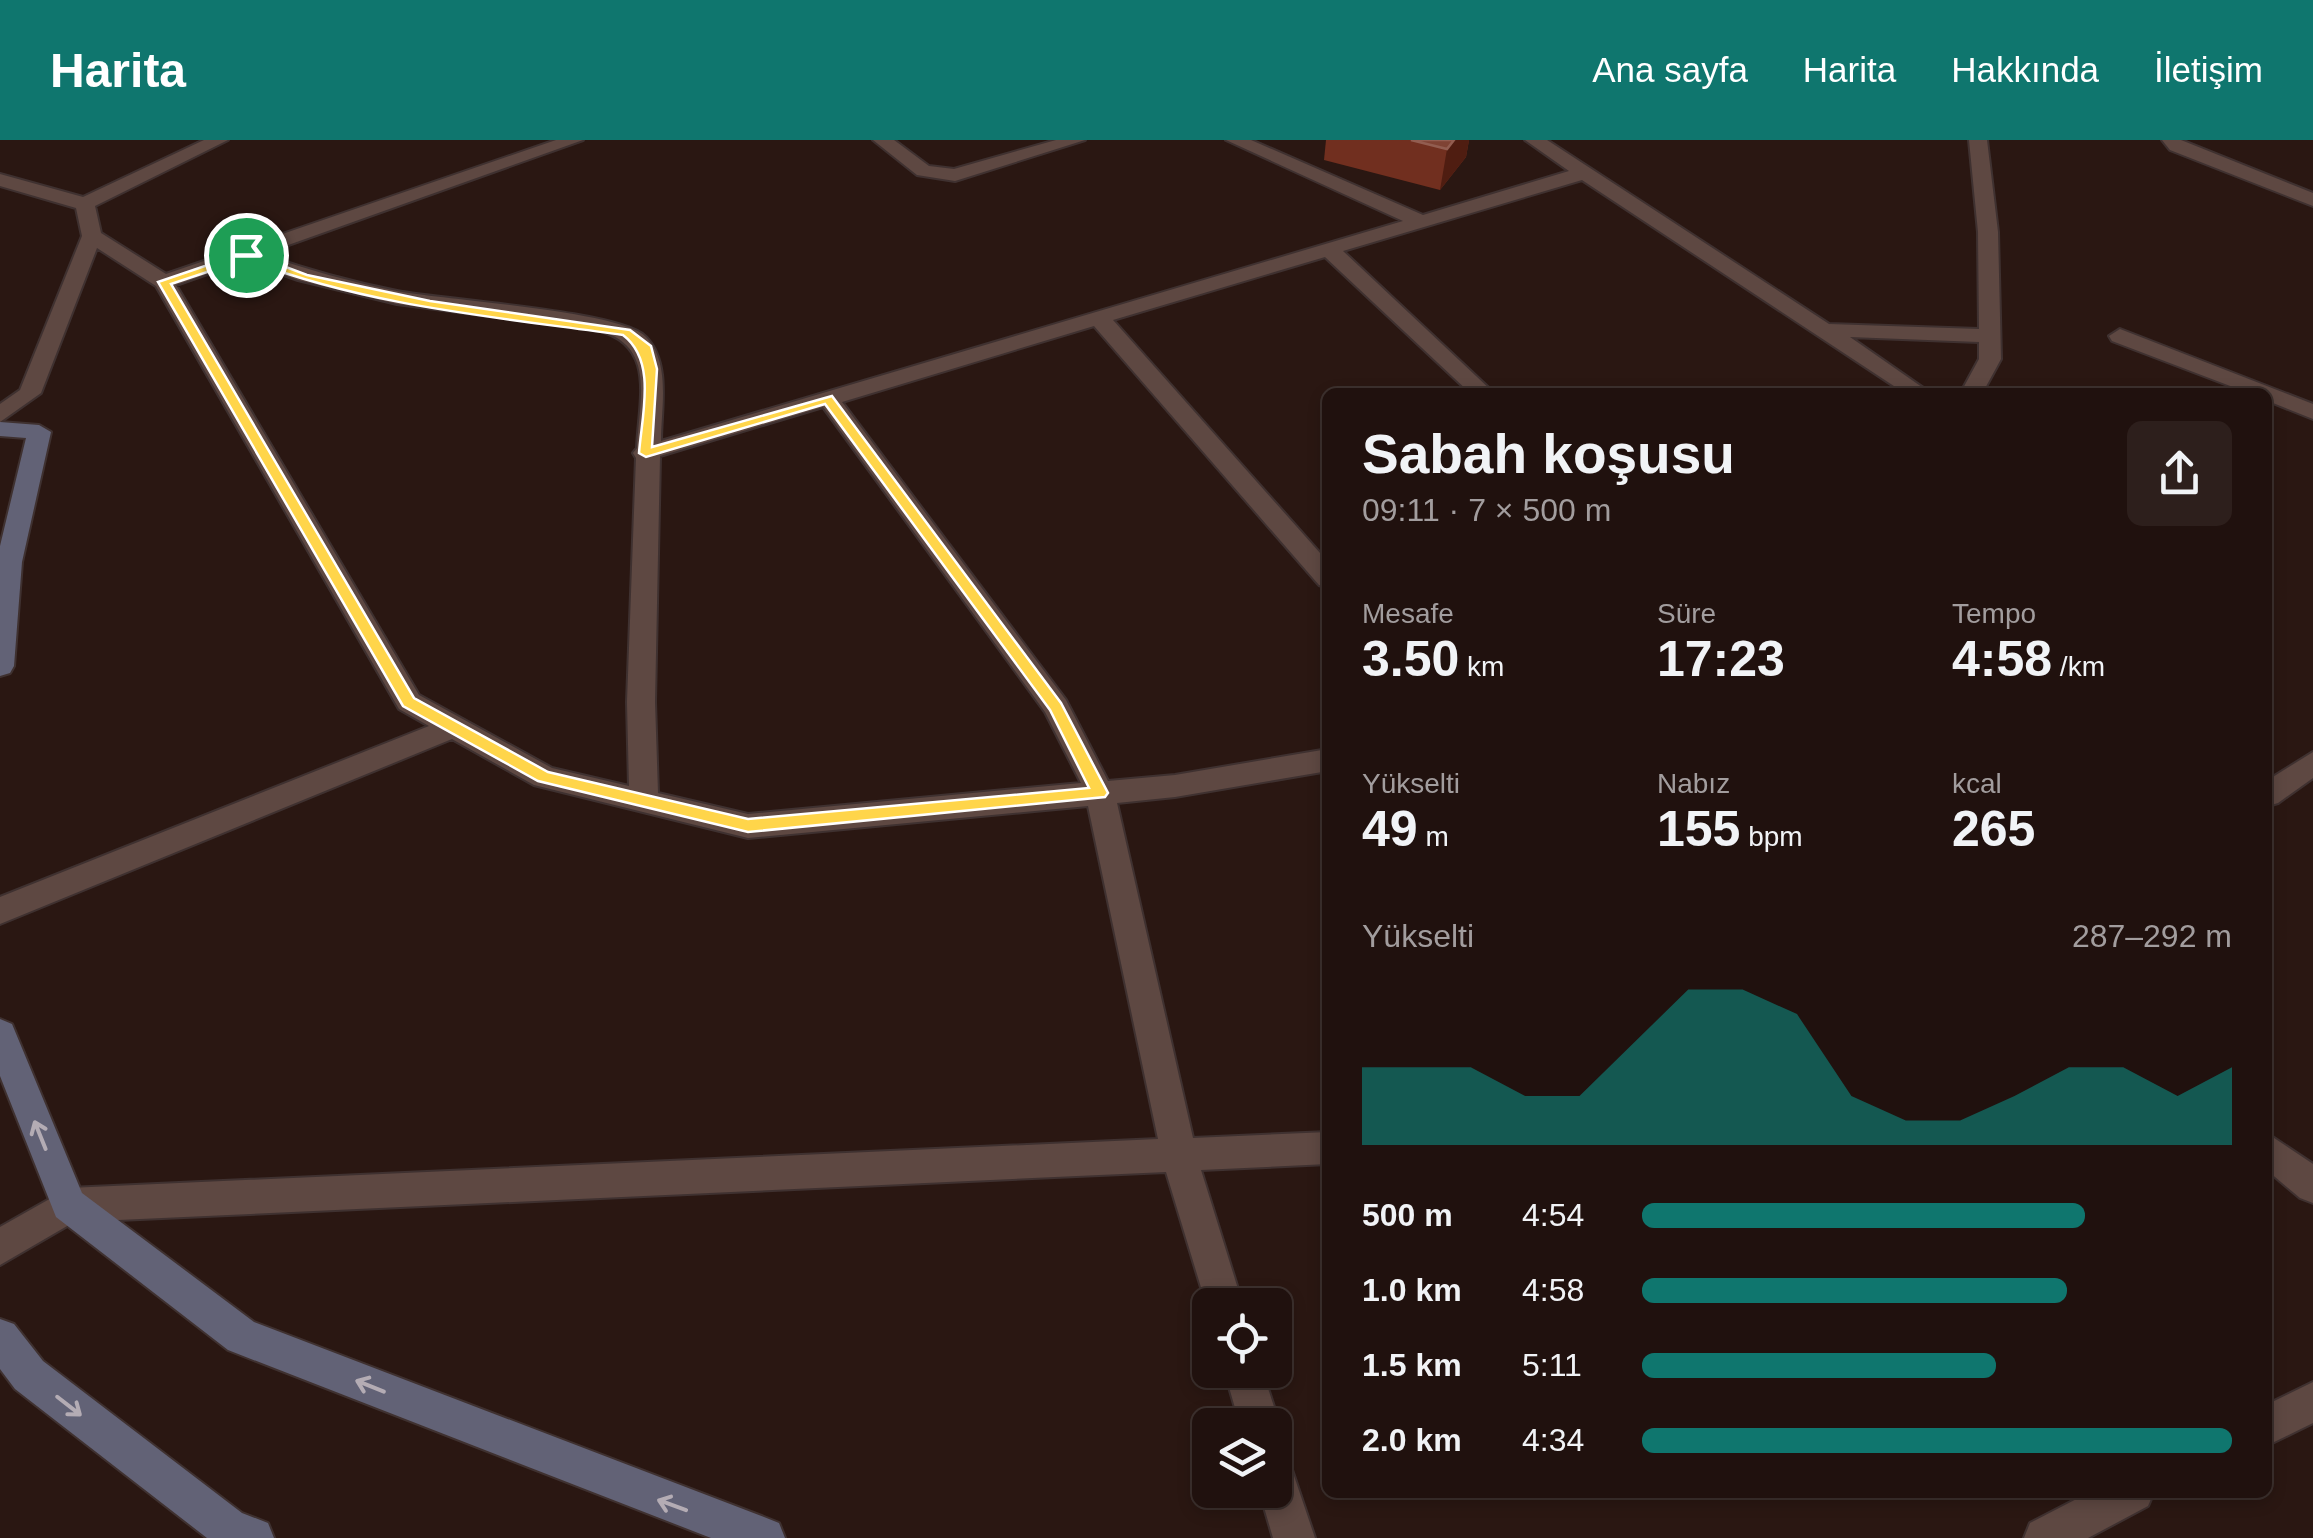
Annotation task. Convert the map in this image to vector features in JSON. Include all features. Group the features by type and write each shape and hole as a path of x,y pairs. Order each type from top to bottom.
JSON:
{"main road":[{"path":"0,428 38,432 10,562 0,666"},
{"path":"0,466 29,466"},
{"path":"0,1034 69,1205 242,1336 764,1538"},
{"path":"0,1338 30,1375 229,1530 253,1538"}],"street":[{"path":"0,180 85,204 219,140"},
{"path":"164,282 574,140"},
{"path":"882,140 924,171 955,175 1076,140"},
{"path":"1235,140 1420,222"},
{"path":"1534,140 1912,388"},
{"path":"1974,388 1990,358 1988,232 1978,140"},
{"path":"2171,140 2177,146 2313,200"},
{"path":"646,453 1584,173"},
{"path":"0,415 30,392 92,236 85,204"},
{"path":"92,236 164,282 409,702 544,777 748,826 1175,786 1322,761"},
{"path":"1328,249 1478,388"},
{"path":"246,255 304,278 430,304 626,332 645,346 650,369 641,702 644,801"},
{"path":"1099,318 1322,573"},
{"path":"1822,330 1990,336"},
{"path":"2120,336 2253,388"},
{"path":"30,392 38,432"},
{"path":"2272,395 2313,412"},
{"path":"828,399 1056,707 1100,793 1178,1156 1219,1288"},
{"path":"0,911 454,727"},
{"path":"2272,792 2313,762"},
{"path":"0,1247 69,1205 1322,1148"},
{"path":"2272,1153 2313,1186"},
{"path":"2272,1423 2313,1402"},
{"path":"2045,1538 2122,1498"},
{"path":"1285,1508 1294,1538"}],"building":[{"path":"1411,140 1454,140 1447,149"}],"route":[{"path":"246,255 304,278 430,304 626,332 645,346 650,369 646,453 828,399 1056,707 1100,793 748,826 544,777 409,702 164,282 246,255"}]}
